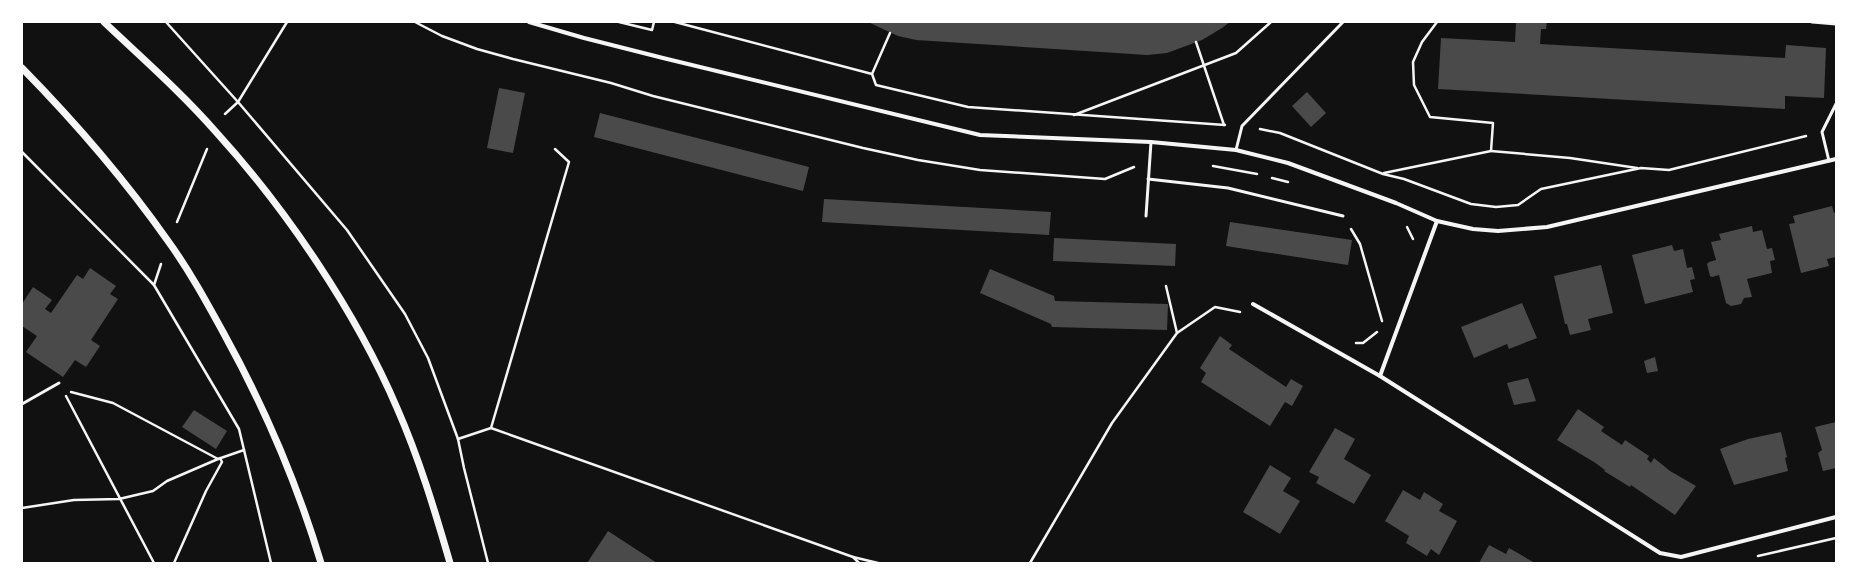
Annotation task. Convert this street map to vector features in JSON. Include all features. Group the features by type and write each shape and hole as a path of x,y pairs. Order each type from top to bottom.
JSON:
{"street":[{"path":"104,22 216,131 262,187 325,275 351,318 397,408 420,469 450,563"},
{"path":"528,22 663,58 980,135 1151,142 1236,150 1288,163 1396,203 1438,222 1473,229 1498,230 1547,227 1836,159"},
{"path":"22,68 57,104 130,191 169,242 202,295 238,360 283,456 300,498 321,563"},
{"path":"1380,376 1438,222"},
{"path":"1253,304 1380,376 1660,553 1681,557 1836,517"}],"lane":[{"path":"1236,150 1242,126 1343,22"},
{"path":"1812,22 1836,24"},
{"path":"1829,161 1822,132 1836,104"},
{"path":"1146,216 1151,142"},
{"path":"1148,179 1228,188 1343,216"},
{"path":"22,404 59,383"}],"path":[{"path":"166,22 238,102 347,230 405,314 428,358 458,439 488,563"},
{"path":"225,114 238,102 287,22"},
{"path":"415,22 442,36 477,49 513,59 611,83 653,96 863,148 918,160 980,170 1105,179 1150,160"},
{"path":"619,22 652,30 654,22"},
{"path":"1072,115 1236,53 1271,22"},
{"path":"1437,22 1422,42 1413,62 1414,85 1430,117 1493,123 1491,151"},
{"path":"872,74 890,33"},
{"path":"1196,42 1224,125"},
{"path":"176,224 207,149"},
{"path":"491,428 569,162 555,149"},
{"path":"1383,174 1491,151 1570,158 1641,168"},
{"path":"22,152 154,286 239,429 272,563"},
{"path":"1211,166 1261,175"},
{"path":"1268,177 1295,184"},
{"path":"1343,216 1360,244 1384,325 1386,319"},
{"path":"1406,226 1413,238 1412,244"},
{"path":"154,286 161,264"},
{"path":"1166,286 1177,333"},
{"path":"1030,563 1112,423 1177,333 1215,307 1247,314"},
{"path":"1350,340 1354,343 1363,343 1379,330"},
{"path":"154,563 63,390 113,403 219,458 222,462 206,491 174,563"},
{"path":"458,439 491,428 853,557 878,563"},
{"path":"22,508 74,500 119,499 153,491 167,481 219,458 244,450"},
{"path":"1751,558 1836,538"},
{"path":"853,557 859,563"}],"building":[{"path":"868,22 1230,22 1202,40 1167,53 1147,55 916,40 898,36"},
{"path":"1516,22 1547,22 1546,29 1541,29 1540,44 1785,58 1786,45 1826,48 1824,98 1785,96 1785,109 1438,89 1441,38 1515,42"},
{"path":"499,88 525,93 513,153 487,148"},
{"path":"1307,92 1326,113 1311,127 1292,106"},
{"path":"600,113 809,167 803,191 594,137"},
{"path":"824,199 1051,212 1049,235 822,222"},
{"path":"1832,206 1834,213 1836,212 1836,257 1827,259 1829,266 1801,273 1789,224 1795,223 1793,216"},
{"path":"1230,222 1352,240 1348,265 1226,246"},
{"path":"1752,226 1753,232 1762,230 1767,249 1772,248 1775,260 1770,261 1772,273 1747,279 1752,297 1744,298 1741,304 1731,306 1726,303 1719,275 1712,277 1710,276 1707,264 1716,260 1711,242 1721,240 1719,234"},
{"path":"1054,238 1176,244 1175,266 1053,261"},
{"path":"1672,245 1674,251 1683,249 1687,268 1692,267 1695,279 1690,280 1693,292 1645,304 1632,255"},
{"path":"1601,265 1613,313 1588,319 1591,330 1570,335 1567,324 1565,324 1554,276"},
{"path":"90,268 116,286 110,294 118,299 91,340 100,346 86,367 75,360 63,377 26,352 37,336 22,326 22,304 33,287 52,300 45,309 51,313 77,275 83,279"},
{"path":"990,269 1054,296 1055,301 1168,304 1167,330 1052,327 1051,324 980,293"},
{"path":"1522,303 1537,338 1509,349 1507,344 1474,358 1461,327"},
{"path":"1220,336 1232,345 1229,349 1286,387 1291,379 1303,386 1292,406 1285,402 1270,426 1201,382 1206,373 1200,368"},
{"path":"1655,357 1658,371 1647,373 1644,361"},
{"path":"1528,378 1536,401 1514,405 1507,383"},
{"path":"1578,409 1604,427 1601,431 1622,445 1625,440 1649,456 1647,459 1651,463 1654,458 1670,471 1696,486 1675,515 1631,485 1630,487 1604,471 1605,470 1594,462 1557,440"},
{"path":"194,410 227,431 216,449 182,427"},
{"path":"1836,422 1836,468 1823,471 1818,453 1822,450 1815,427"},
{"path":"1335,428 1355,439 1344,459 1371,475 1354,504 1316,483 1319,477 1309,472"},
{"path":"1781,432 1787,457 1785,458 1788,471 1734,485 1720,449 1748,439"},
{"path":"1270,465 1291,478 1283,491 1300,501 1280,534 1243,512"},
{"path":"1403,490 1420,500 1424,492 1443,504 1439,511 1457,521 1439,555 1431,549 1427,556 1406,543 1409,536 1385,521"},
{"path":"608,531 657,563 587,563"},
{"path":"1489,545 1506,554 1509,548 1535,563 1479,563"}]}
